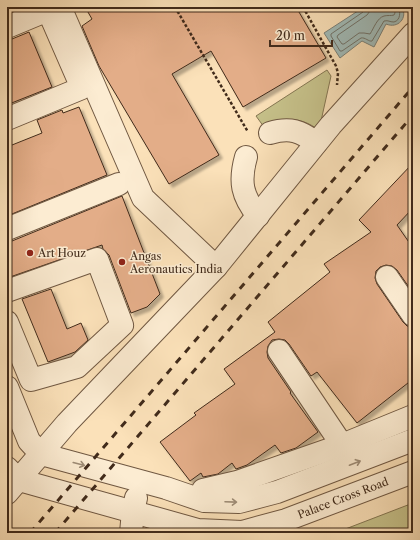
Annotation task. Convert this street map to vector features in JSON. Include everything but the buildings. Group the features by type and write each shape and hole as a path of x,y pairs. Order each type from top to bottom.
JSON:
{"street":[{"path":"60,7 143,198 216,267"},
{"path":"7,27 48,10 82,88 7,119"},
{"path":"10,477 35,447 67,424 216,267 331,125 413,34"},
{"path":"260,133 279,130 297,131 316,143"},
{"path":"246,157 242,170 244,195 258,216"},
{"path":"7,229 119,184"},
{"path":"7,291 97,258 122,325 77,367 31,380 7,322"},
{"path":"387,277 413,315"},
{"path":"279,352 342,445"},
{"path":"7,388 35,447 204,501 239,502 277,492 413,440"},
{"path":"204,490 237,482 342,445 413,416"},
{"name":"Palace Cross Road","path":"10,477 133,511 194,531 242,532 286,520 413,472"},
{"path":"132,533 133,511 140,481"}],"path":[{"path":"175,7 260,133"},
{"path":"303,7 336,66 338,73 337,88"}],"shaded area":[{"path":"327,70 331,76 319,130 298,120 286,120 264,127 256,116"},
{"path":"413,503 413,533 335,533"}],"water":[{"path":"364,7 402,7 404,11 403,19 398,24 386,24 374,47 362,41 340,58 324,33"}],"railway":[{"path":"30,533 413,87"},
{"path":"55,533 413,115"}],"place":[{"name":"Art Houz","path":"30,253"},
{"name":"Angas Aeronautics India","path":"122,262"}]}
